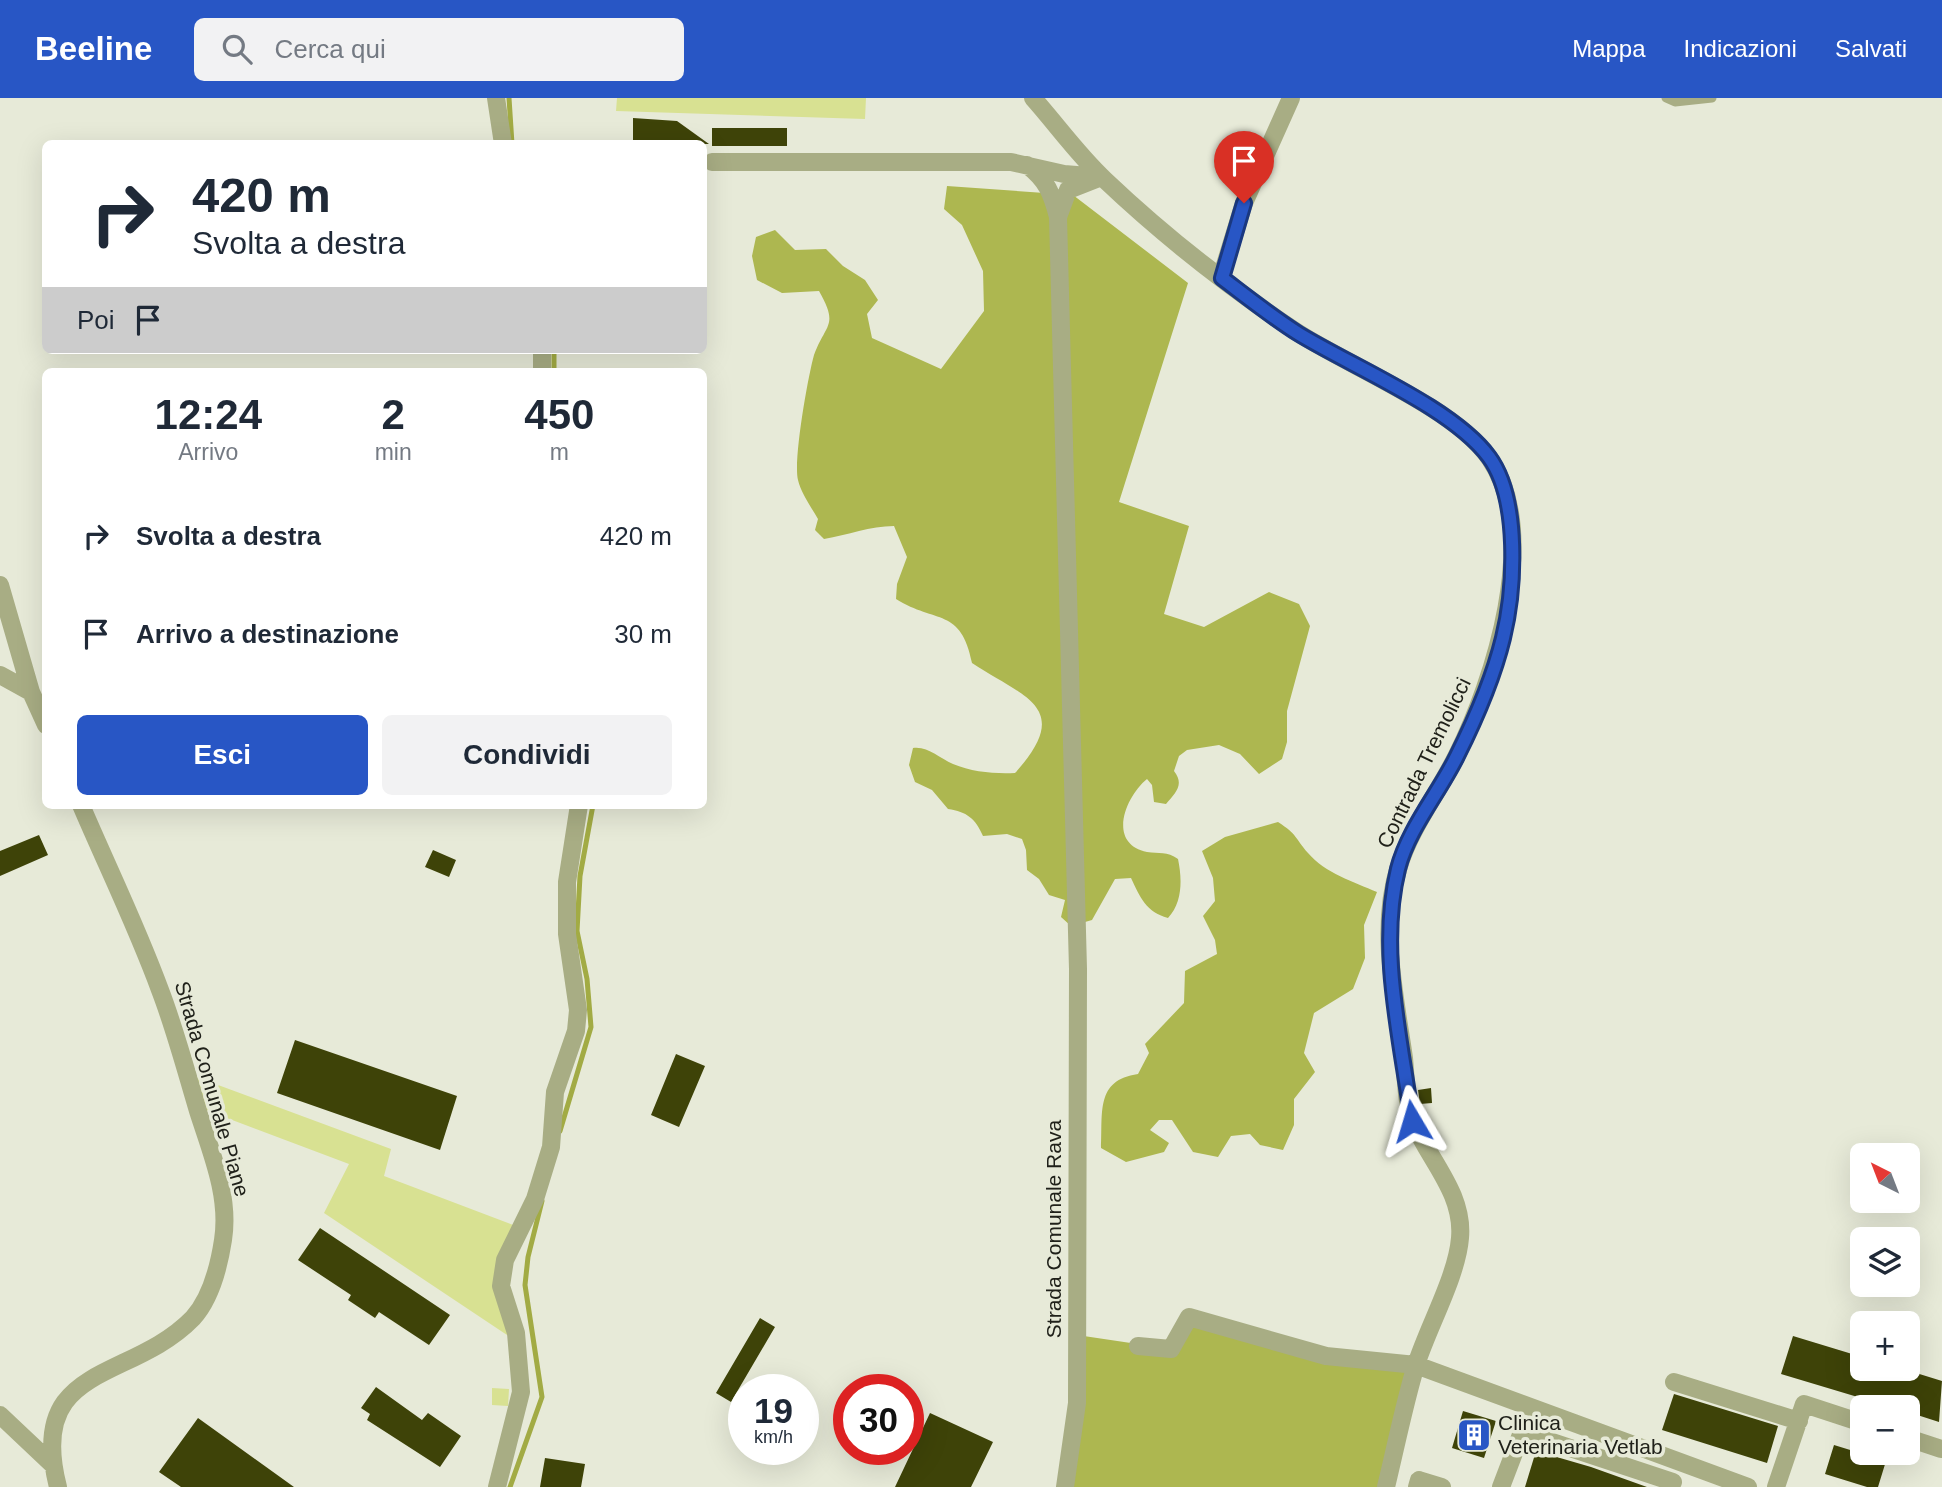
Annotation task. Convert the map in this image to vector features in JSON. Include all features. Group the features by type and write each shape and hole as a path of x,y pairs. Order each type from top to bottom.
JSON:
{"street":[{"path":"496,98 502,140"},
{"name":"Contrada Tremolicci","path":"1033,98 1101,177 1190,256 1298,333 1455,424 1490,458 1509,498 1511,566 1503,635 1482,701 1399,866 1390,914 1392,986 1412,1121 1455,1203 1461,1236 1457,1256 1416,1365 1386,1487"},
{"path":"1222,278 1244,203 1291,98"},
{"path":"712,162 1011,162 1027,165 1060,182 1101,177"},
{"name":"Strada Comunale Rava","path":"1060,182 1058,217 1078,969 1077,1404 1065,1487"},
{"path":"0,585 31,692 42,716"},
{"path":"0,675 31,692"},
{"name":"Strada Comunale Piane","path":"58,1487 51,1441 64,1400 80,1386 174,1334 202,1306 211,1288 225,1220 220,1182 160,990 83,809"},
{"path":"497,1487 521,1392 516,1333 500,1286 505,1260 539,1186 551,1147 555,1092 576,1031 578,1010 567,934 567,882 578,809"},
{"path":"1138,1346 1171,1349 1189,1317 1326,1356 1416,1365 1748,1487"},
{"path":"1674,1382 1799,1421"},
{"path":"1776,1487 1804,1404 1850,1419"},
{"path":"0,1415 53,1465"},
{"path":"1501,1487 1522,1432 1672,1485 1679,1461"},
{"path":"1920,1442 1941,1449"},
{"path":"1417,1487 1419,1480 1443,1487"}],"lane":[{"path":"1666,98 1675,102 1712,98"}],"green space":[{"path":"617,98 866,98 865,119 616,111"},
{"path":"947,186 1073,195 1188,283 1119,502 1189,526 1164,614 1204,627 1269,592 1299,604 1310,626 1287,711 1287,742 1282,759 1259,774 1240,754 1219,745 1187,750 1179,756 1174,771 1179,785 1166,804 1154,802 1152,785 1147,779 1132,796 1124,818 1123,829 1127,839 1134,847 1178,859 1179,897 1168,918 1149,908 1131,878 1115,879 1092,920 1071,926 1061,917 1065,900 1049,895 1039,879 1027,870 1026,850 1022,839 1007,834 983,836 970,817 948,809 932,790 915,782 909,765 913,748 929,751 968,769 1015,773 1032,751 1041,733 1041,718 1035,706 1024,695 972,663 967,645 954,625 896,599 897,584 907,557 894,526 824,539 815,530 818,519 799,485 799,438 805,399 814,355 828,324 828,311 819,291 782,293 757,280 752,256 756,237 775,230 795,250 826,249 843,266 865,280 878,300 867,314 872,338 941,369 984,311 983,271 962,225 944,209"},
{"path":"1278,822 1293,833 1308,853 1323,866 1377,892 1364,925 1365,958 1353,989 1314,1013 1304,1053 1315,1072 1294,1099 1294,1125 1283,1150 1260,1145 1250,1134 1231,1136 1218,1157 1193,1152 1172,1120 1159,1120 1150,1130 1169,1143 1164,1152 1126,1162 1101,1148 1104,1100 1114,1083 1124,1077 1138,1074 1149,1053 1145,1044 1184,1003 1185,971 1217,954 1215,940 1203,916 1215,901 1213,878 1202,851 1225,837"},
{"path":"191,1075 391,1149 384,1176 521,1228 505,1260 516,1341 324,1213 349,1164 203,1109"},
{"path":"1189,1317 1252,1333 1416,1365 1386,1487 1065,1487 1077,1335 1171,1349"},
{"path":"492,1388 509,1389 508,1406 492,1405"}],"building":[{"path":"633,118 677,121 703,140 633,140"},
{"path":"712,128 787,128 787,146 712,146"},
{"path":"39,835 48,855 0,876 0,851"},
{"path":"433,850 456,860 449,877 425,867"},
{"path":"295,1040 457,1096 440,1150 277,1093"},
{"path":"676,1054 705,1066 679,1127 651,1115"},
{"path":"1431,1088 1432,1103 1420,1104 1418,1090"},
{"path":"320,1228 450,1315 429,1345 379,1312 375,1318 348,1300 351,1295 298,1260"},
{"path":"760,1318 775,1327 747,1374 728,1374 728,1400 716,1393"},
{"path":"1793,1336 1850,1353 1850,1381 1920,1381 1920,1374 1942,1381 1939,1422 1920,1416 1920,1395 1851,1395 1781,1374"},
{"path":"376,1387 422,1420 428,1413 461,1436 440,1467 367,1420 370,1414 361,1408"},
{"path":"1674,1394 1778,1426 1767,1463 1662,1430"},
{"name":"Clinica Veterinaria Vetlab","path":"1463,1411 1496,1421 1484,1458 1452,1448"},
{"path":"930,1413 993,1442 971,1487 895,1487 905,1465 924,1465 924,1426"},
{"path":"198,1418 294,1487 181,1487 159,1472"},
{"path":"1834,1445 1850,1450 1850,1465 1885,1465 1878,1487 1867,1487 1825,1474"},
{"path":"1536,1451 1591,1467 1647,1487 1525,1487"},
{"path":"545,1458 585,1464 581,1487 540,1487"}],"waterway":[{"path":"509,98 512,140"},
{"path":"554,354 554,368"},
{"path":"560,1131 591,1027 587,979 577,931 580,876 592,809"},
{"path":"510,1487 542,1397 525,1285 528,1257 542,1201"}],"place":[{"name":"Clinica Veterinaria Vetlab","path":"1474,1435"}],"route":[{"path":"1244,203 1222,278 1298,333 1455,424 1490,458 1509,498 1511,566 1503,635 1487,690 1467,735 1399,866 1390,914 1392,986 1412,1121"}]}
